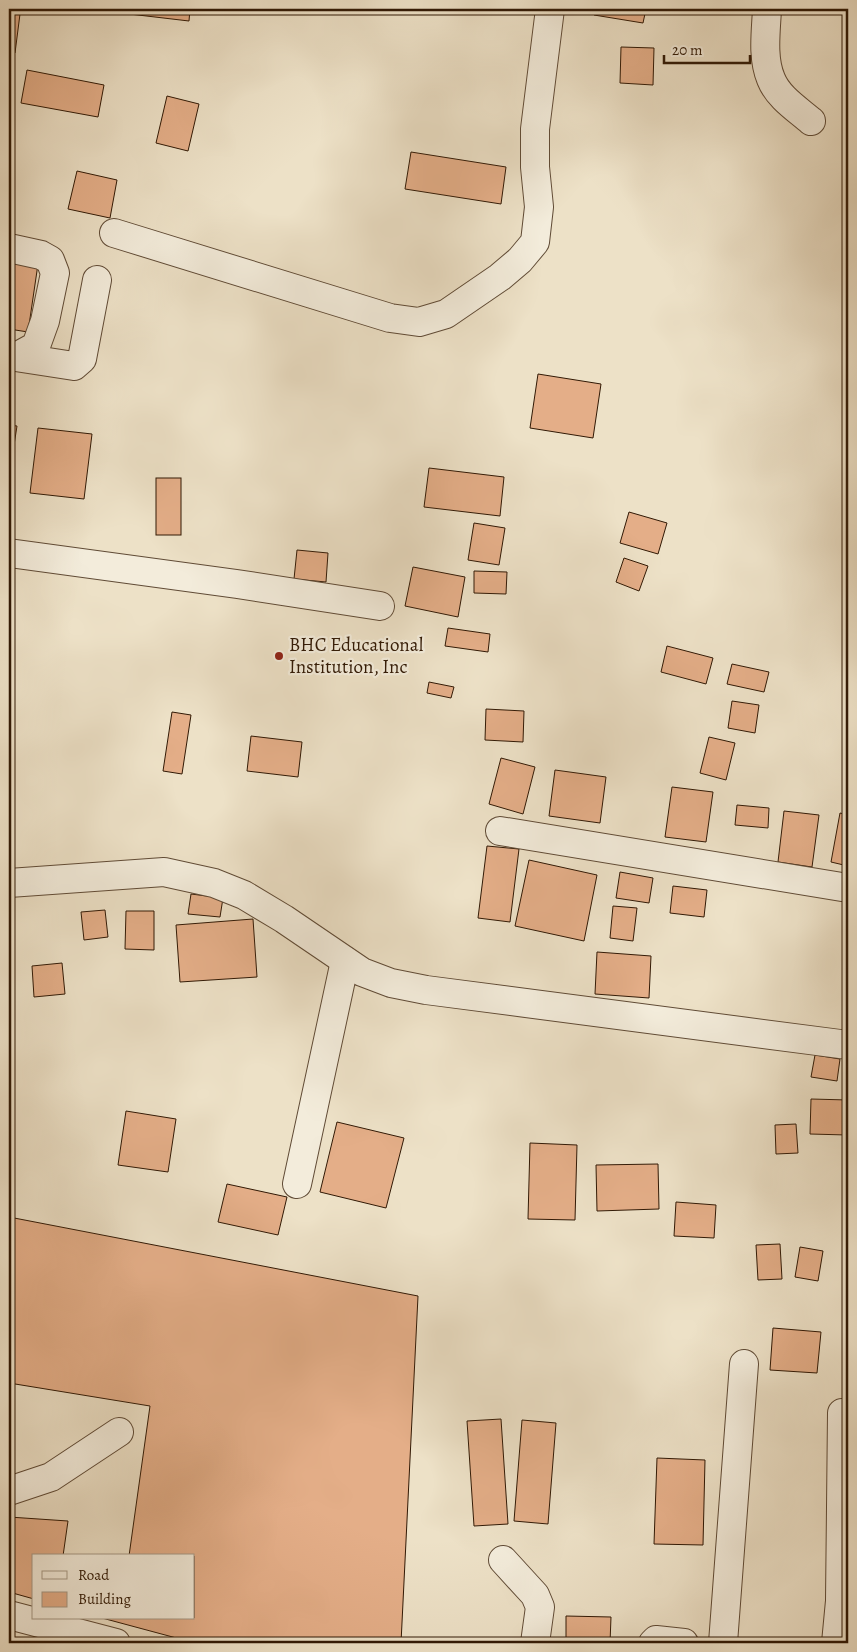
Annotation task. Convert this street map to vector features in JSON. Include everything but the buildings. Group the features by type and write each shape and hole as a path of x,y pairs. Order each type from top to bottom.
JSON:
{"street":[{"path":"114,233 390,318 419,322 446,314 500,277 520,260 535,242 539,207 535,168 535,129 550,9"},
{"path":"767,9 766,62 771,80 784,98 811,122"},
{"path":"9,248 41,255 50,260 55,273 45,321 36,346 12,357"},
{"path":"12,357 74,366 82,359 97,280"},
{"path":"9,553 227,582 380,606"},
{"path":"500,831 848,888"},
{"path":"9,883 164,872 214,883 244,895 284,919 362,972 391,983 426,990 848,1045"},
{"path":"297,1184 344,961"},
{"path":"723,1643 744,1364"},
{"path":"836,1643 840,1601 842,1413"},
{"path":"9,1491 51,1477 119,1432"},
{"path":"503,1560 535,1595 540,1607 535,1643"},
{"path":"9,1615 116,1643"},
{"path":"653,1643 656,1640 684,1643"}],"place":[{"name":"BHC Educational Institution, Inc","path":"279,656"}]}
